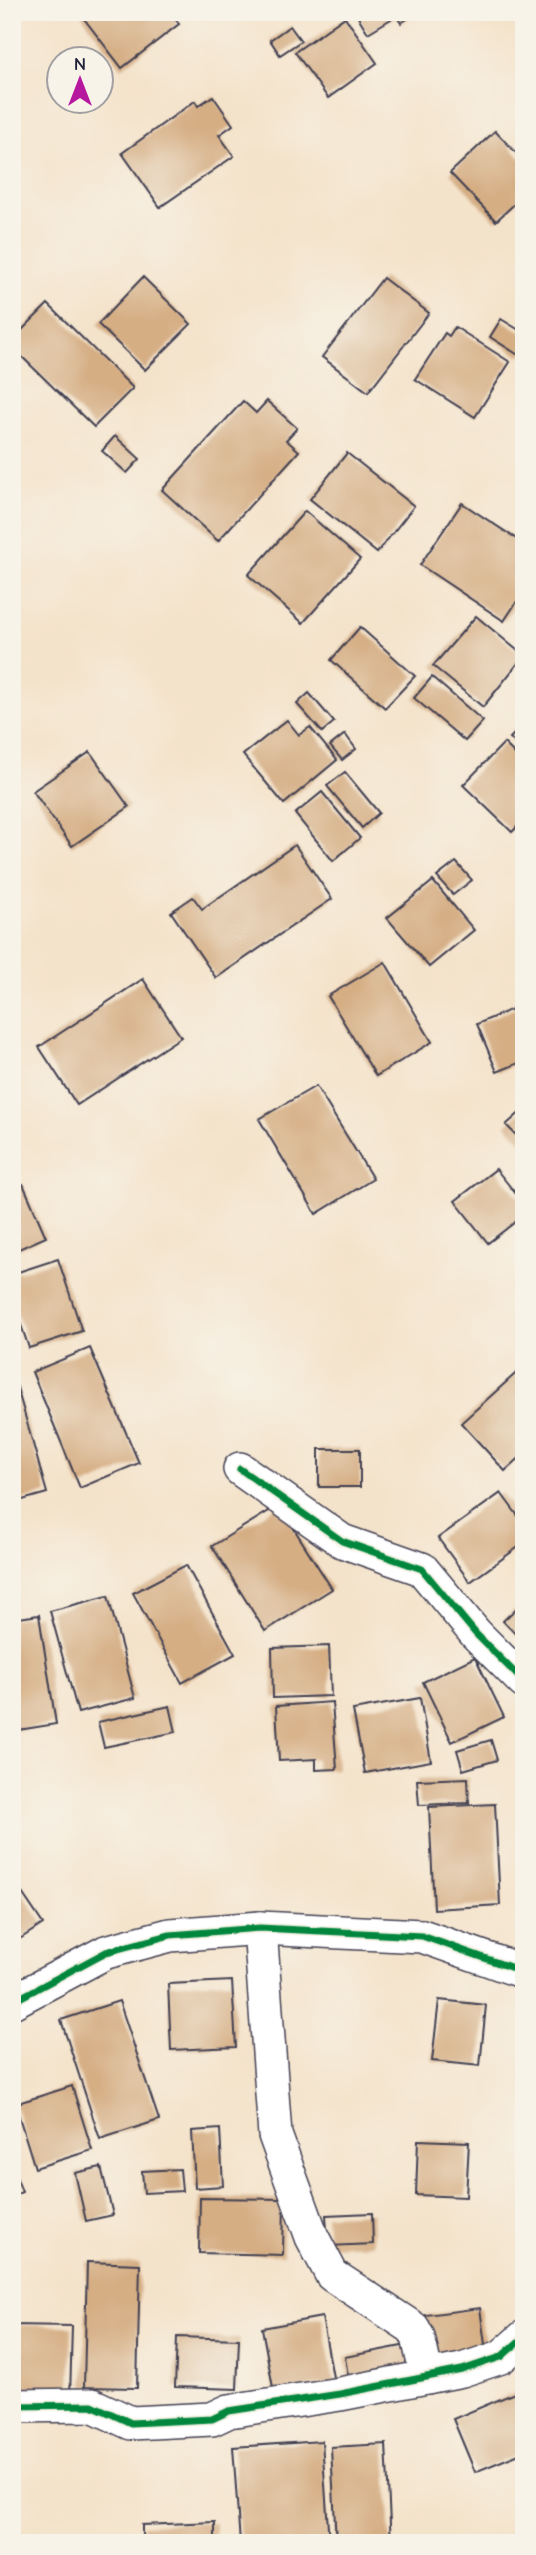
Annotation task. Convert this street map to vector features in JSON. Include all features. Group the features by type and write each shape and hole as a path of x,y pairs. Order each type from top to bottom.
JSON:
{"street":[{"path":"240,1469 342,1541 422,1569 476,1634 524,1682"},
{"path":"260,1928 275,2135 293,2186 325,2265 332,2275 413,2328 418,2337 427,2377"},
{"path":"12,2002 106,1952 170,1935 260,1928 422,1936 524,1972"},
{"path":"12,2406 92,2405 131,2423 212,2419 229,2411 427,2377 501,2357 524,2337"}],"building":[{"path":"86,12 170,12 179,24 122,68 116,60 116,46 105,46 82,16"},
{"path":"355,12 418,12 401,23 396,16 368,33"},
{"path":"345,17 377,63 328,98 295,52"},
{"path":"290,26 301,41 280,55 270,40"},
{"path":"213,96 233,125 219,135 234,156 160,207 122,153 195,101 198,106"},
{"path":"495,131 524,161 524,195 496,221 450,173"},
{"path":"143,277 191,324 145,370 98,324"},
{"path":"383,278 429,313 368,392 322,357"},
{"path":"48,304 133,388 94,427 12,347 12,340"},
{"path":"501,319 524,333 524,351 520,356 490,337"},
{"path":"455,327 510,362 475,417 415,379 445,333 449,336"},
{"path":"243,401 256,413 267,401 297,428 286,440 299,451 218,541 162,490"},
{"path":"115,436 140,459 127,473 102,451"},
{"path":"347,453 414,506 377,553 310,499"},
{"path":"462,503 524,544 524,591 504,621 420,565"},
{"path":"305,511 360,559 303,623 248,575"},
{"path":"476,616 524,656 483,707 433,666"},
{"path":"360,627 415,676 385,708 331,660"},
{"path":"432,677 483,721 465,741 414,698"},
{"path":"309,693 334,722 322,732 297,704"},
{"path":"287,720 299,735 310,727 337,760 284,804 243,755"},
{"path":"524,724 524,751 510,738"},
{"path":"345,734 356,749 342,760 330,746"},
{"path":"504,743 524,763 524,820 512,832 463,785"},
{"path":"90,752 129,807 72,846 33,791"},
{"path":"345,772 379,813 362,828 327,786"},
{"path":"322,792 360,838 333,861 295,814"},
{"path":"295,845 332,899 216,978 171,912 193,897 202,909"},
{"path":"456,862 472,880 453,895 437,877"},
{"path":"433,881 474,930 429,967 387,918"},
{"path":"385,962 432,1042 376,1076 328,996"},
{"path":"143,979 181,1037 77,1105 39,1047"},
{"path":"524,1004 524,1061 497,1072 477,1024"},
{"path":"316,1086 373,1179 316,1214 259,1119"},
{"path":"524,1109 524,1143 506,1125"},
{"path":"496,1169 524,1204 524,1215 488,1243 455,1201"},
{"path":"23,1184 46,1237 12,1252 12,1189"},
{"path":"58,1259 82,1331 29,1348 12,1299 12,1274"},
{"path":"90,1348 139,1463 80,1488 32,1372"},
{"path":"524,1366 524,1454 505,1471 461,1423"},
{"path":"16,1384 47,1493 12,1503 12,1386"},
{"path":"319,1449 360,1449 360,1487 319,1487"},
{"path":"501,1493 524,1524 524,1543 470,1582 438,1538"},
{"path":"279,1505 332,1589 265,1631 212,1546"},
{"path":"186,1565 235,1654 182,1683 133,1593"},
{"path":"108,1596 135,1698 78,1713 50,1611"},
{"path":"524,1601 524,1643 503,1621"},
{"path":"39,1615 56,1724 12,1731 12,1619"},
{"path":"329,1646 331,1696 273,1698 272,1648"},
{"path":"475,1657 504,1717 452,1742 423,1682"},
{"path":"420,1698 431,1761 365,1773 353,1710"},
{"path":"332,1702 337,1769 316,1770 316,1759 279,1761 276,1706"},
{"path":"170,1706 176,1732 104,1747 98,1722"},
{"path":"491,1740 497,1760 463,1770 457,1750"},
{"path":"468,1778 469,1803 419,1805 417,1780"},
{"path":"495,1804 500,1905 434,1909 429,1807"},
{"path":"12,1878 43,1924 12,1944"},
{"path":"232,1981 236,2047 171,2050 168,1984"},
{"path":"439,2000 486,2005 480,2066 432,2061"},
{"path":"119,2001 159,2120 100,2139 61,2020"},
{"path":"72,2086 92,2150 35,2168 15,2104"},
{"path":"220,2129 223,2186 195,2188 192,2131"},
{"path":"418,2140 469,2142 466,2197 416,2195"},
{"path":"12,2166 22,2192 12,2196"},
{"path":"101,2167 113,2215 86,2221 75,2173"},
{"path":"180,2169 182,2191 144,2193 142,2171"},
{"path":"200,2198 284,2199 283,2255 199,2253"},
{"path":"372,2213 373,2244 328,2246 326,2215"},
{"path":"87,2262 140,2264 137,2388 84,2387"},
{"path":"480,2308 487,2359 433,2366 426,2315"},
{"path":"322,2317 334,2383 274,2393 262,2328"},
{"path":"12,2325 72,2326 70,2398 12,2397"},
{"path":"177,2337 239,2339 237,2389 175,2387"},
{"path":"407,2345 413,2376 350,2388 345,2357"},
{"path":"517,2392 524,2408 524,2452 475,2472 453,2419"},
{"path":"322,2441 329,2543 240,2543 233,2447"},
{"path":"386,2444 391,2543 336,2543 331,2447"},
{"path":"215,2522 215,2543 142,2543 142,2525"}],"cycle path":[{"path":"240,1469 342,1541 422,1569 476,1634 524,1682"},
{"path":"12,2002 106,1952 170,1935 260,1928 422,1936 524,1972"},
{"path":"12,2406 92,2405 131,2423 212,2419 229,2411 340,2394 462,2370 501,2357 524,2337"}]}
